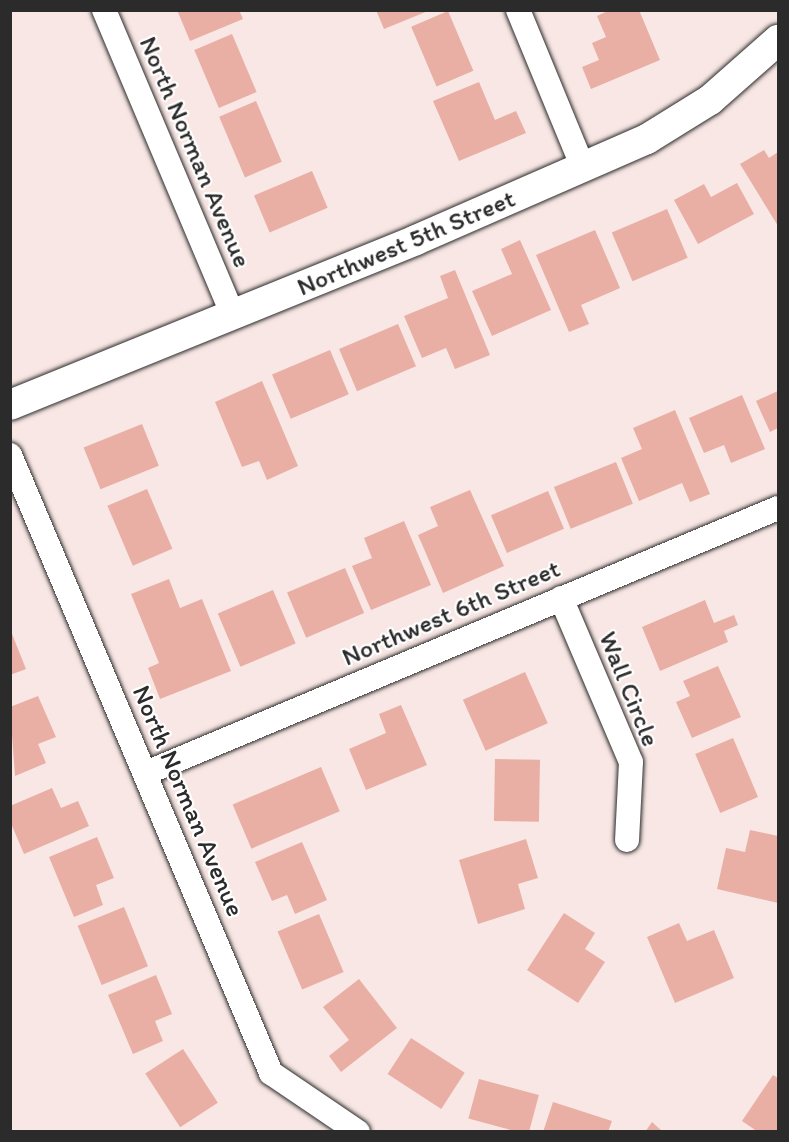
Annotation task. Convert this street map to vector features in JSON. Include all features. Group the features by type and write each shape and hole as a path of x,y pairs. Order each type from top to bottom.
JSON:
{"street":[{"name":"North Norman Avenue","path":"104,10 233,315"},
{"path":"518,10 583,168"},
{"name":"Northwest 5th Street","path":"10,405 233,315 647,139 710,100 778,40"},
{"name":"North Norman Avenue","path":"10,455 271,1073 358,1131"},
{"name":"Northwest 6th Street","path":"146,773 778,508"},
{"name":"Wall Circle","path":"561,598 631,762 627,840"}],"building":[{"path":"177,10 239,10 243,19 190,41"},
{"path":"376,10 428,10 428,11 384,29"},
{"path":"610,10 639,10 660,60 591,89 582,67 599,60 592,43 606,37 597,16"},
{"path":"448,11 473,71 437,86 411,27"},
{"path":"232,34 257,92 219,108 194,50"},
{"path":"479,82 495,120 516,111 526,133 459,161 433,101"},
{"path":"256,101 282,162 245,177 219,117"},
{"path":"764,150 769,158 778,152 778,226 740,164"},
{"path":"312,171 328,208 270,232 254,196"},
{"path":"737,183 754,214 698,244 674,200 704,184 711,197"},
{"path":"667,209 688,258 632,281 612,232"},
{"path":"595,230 620,288 581,305 589,324 569,332 536,255"},
{"path":"520,240 551,310 492,336 472,291 512,274 501,249"},
{"path":"455,270 490,355 455,369 446,348 422,358 404,316 448,298 440,276"},
{"path":"398,324 416,366 357,391 339,349"},
{"path":"330,350 349,394 291,419 272,375"},
{"path":"262,381 298,466 267,480 259,461 242,467 215,402"},
{"path":"778,391 778,428 770,432 756,401"},
{"path":"742,395 765,449 731,463 724,445 704,453 689,418"},
{"path":"675,410 710,494 690,502 682,483 639,501 621,458 642,449 633,428"},
{"path":"142,424 159,466 100,489 84,448"},
{"path":"616,462 633,504 571,529 554,487"},
{"path":"147,489 172,549 133,566 107,506"},
{"path":"470,490 504,566 443,593 418,535 438,526 430,507"},
{"path":"548,491 564,529 507,553 491,515"},
{"path":"404,521 431,585 371,610 352,566 372,558 364,538"},
{"path":"345,568 364,613 306,638 287,593"},
{"path":"169,579 180,608 202,599 231,671 160,699 148,668 159,663 131,594"},
{"path":"273,590 296,643 240,667 218,613"},
{"path":"705,600 714,623 734,615 738,625 724,631 728,642 660,671 642,627"},
{"path":"10,629 26,669 10,675"},
{"path":"718,666 741,717 692,738 676,702 690,696 683,681"},
{"path":"525,672 548,723 486,751 463,700"},
{"path":"38,696 56,737 38,744 46,763 15,776 10,707"},
{"path":"401,705 427,765 366,790 349,749 386,733 379,714"},
{"path":"733,738 758,797 720,813 695,754"},
{"path":"495,759 540,760 539,822 494,821"},
{"path":"321,767 340,811 251,849 233,805"},
{"path":"52,788 61,808 78,801 89,826 24,854 10,821 10,806"},
{"path":"750,830 778,836 778,903 717,889 726,848 745,852"},
{"path":"97,837 114,878 96,885 103,905 74,917 49,857"},
{"path":"526,839 538,878 518,884 525,909 478,924 459,860"},
{"path":"302,842 327,900 295,914 287,895 272,901 255,862"},
{"path":"124,907 148,966 102,985 78,926"},
{"path":"564,913 595,933 585,949 605,962 578,1003 527,970"},
{"path":"319,914 344,972 302,990 278,932"},
{"path":"679,923 687,941 714,930 734,978 675,1003 647,937"},
{"path":"156,975 172,1014 155,1021 163,1041 133,1054 108,995"},
{"path":"359,979 397,1028 341,1072 329,1056 349,1040 323,1007"},
{"path":"411,1038 465,1073 441,1109 388,1074"},
{"path":"183,1049 218,1103 180,1127 145,1074"},
{"path":"773,1075 778,1078 778,1132 758,1132 742,1121"},
{"path":"479,1079 539,1095 529,1132 518,1132 468,1119"},
{"path":"553,1102 612,1121 608,1132 543,1132"},
{"path":"652,1122 663,1132 645,1132"}]}
